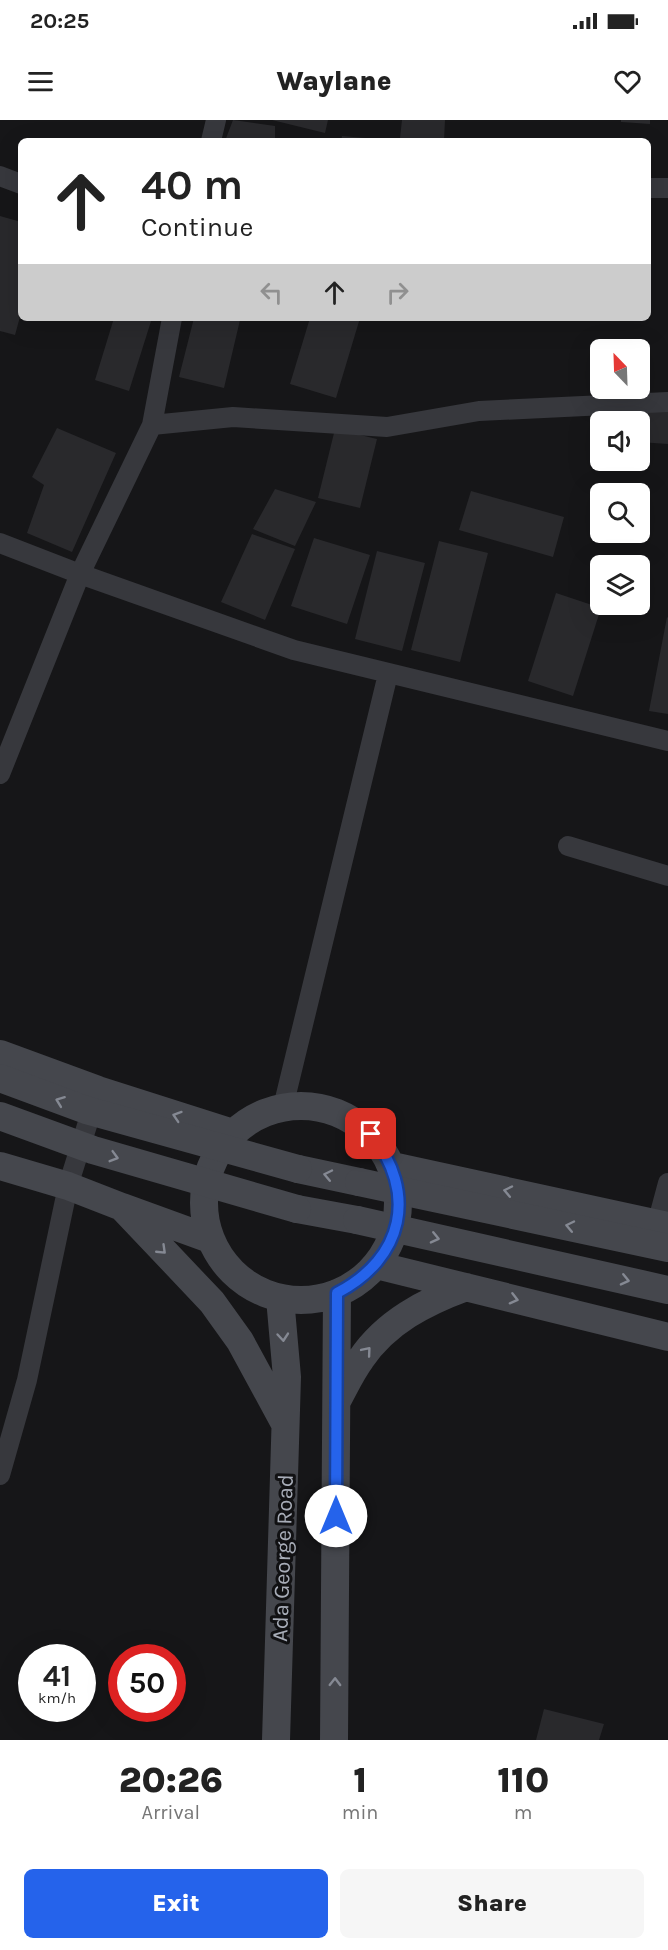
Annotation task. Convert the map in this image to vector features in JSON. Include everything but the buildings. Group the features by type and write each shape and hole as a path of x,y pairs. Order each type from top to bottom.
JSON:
{"main road":[{"path":"0,1054 98,1090 233,1133"},
{"path":"0,1078 86,1110 268,1162 664,1233"},
{"path":"302,1105 321,1107 340,1113 356,1122 371,1134 383,1149 392,1166 397,1185 399,1203 397,1222 391,1241 376,1265 354,1284 337,1293 319,1298 300,1300 262,1293 231,1271 219,1256 210,1239 205,1221 203,1202 205,1183 211,1164 220,1148 248,1121 265,1112 283,1107 302,1105"},
{"path":"0,1116 93,1150 297,1209 357,1220 668,1290"},
{"path":"0,1166 68,1185 210,1239"},
{"path":"392,1166 664,1233"},
{"path":"122,1207 212,1302 240,1341 285,1424"},
{"path":"376,1265 668,1337"},
{"path":"337,1401 360,1360 377,1339 398,1320 466,1287"},
{"path":"334,1740 337,1293"},
{"name":"Ada George Road","path":"276,1740 286,1377 280,1298"}],"street":[{"path":"212,138 216,120"},
{"path":"0,176 18,183"},
{"path":"651,188 668,188"},
{"path":"0,774 80,574 152,424 171,321"},
{"path":"152,424 233,417 387,427 479,411 668,402"},
{"path":"0,543 294,650 668,741"},
{"path":"283,1107 388,674"},
{"path":"568,846 668,876"},
{"path":"0,1474 27,1380 68,1185 98,1090"},
{"path":"664,1233 668,1183"}],"route":[{"path":"336,1516 337,1293 354,1284 381,1258 391,1241 397,1222 399,1203 392,1166 383,1149 371,1134"}]}
